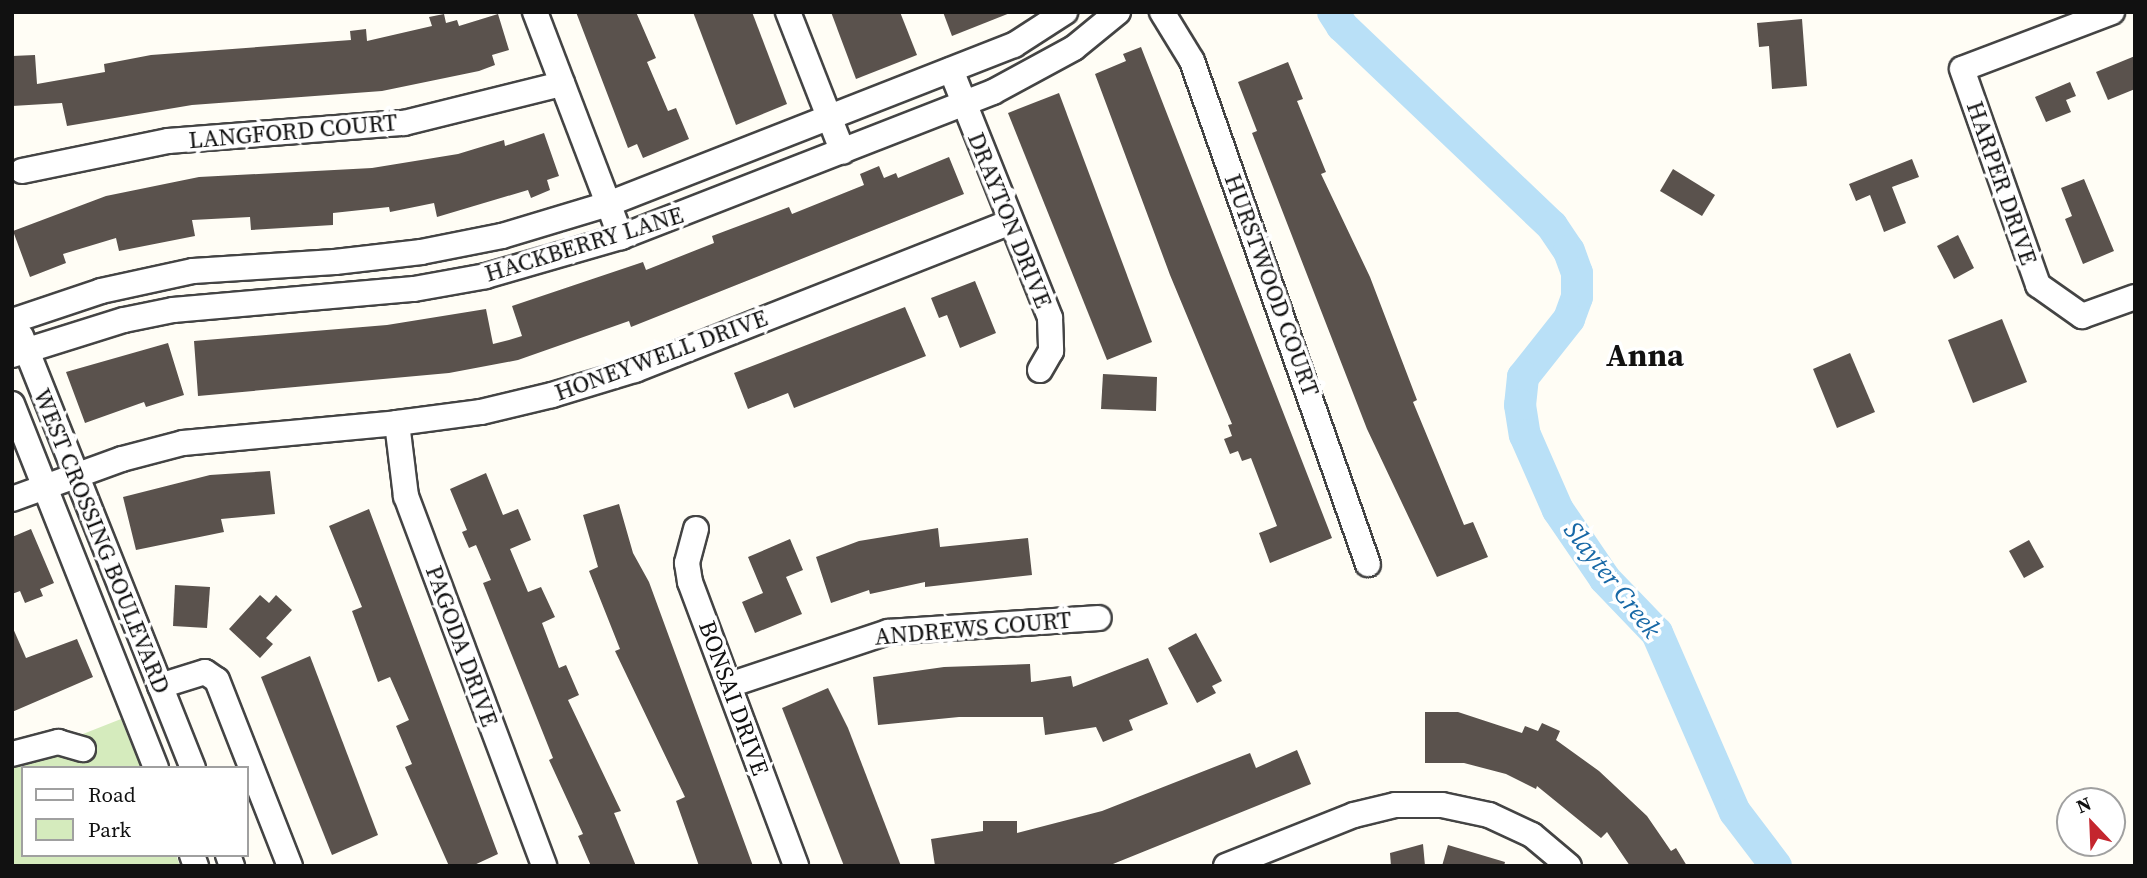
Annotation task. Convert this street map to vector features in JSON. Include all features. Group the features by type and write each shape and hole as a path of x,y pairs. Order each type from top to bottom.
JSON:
{"street":[{"path":"535,12 621,237"},
{"path":"788,12 843,152"},
{"name":"HACKBERRY LANE","path":"19,353 173,310 363,295 486,276 621,237 964,105 1028,76 1074,48 1118,12"},
{"name":"HURSTWOOD COURT","path":"1162,12 1192,61 1368,564"},
{"name":"HARPER DRIVE","path":"2112,12 1962,69 2038,285 2082,316 2135,297"},
{"path":"1057,15 1074,48"},
{"name":"HACKBERRY LANE","path":"13,318 101,291 193,271 421,253 502,236 608,204 1014,45 1057,15"},
{"name":"DRAYTON DRIVE","path":"951,70 1050,318 1051,351 1040,370"},
{"name":"LANGFORD COURT","path":"22,171 168,141 404,123 562,84"},
{"name":"HONEYWELL DRIVE","path":"12,499 74,475 183,443 397,423 481,412 635,370 1011,222"},
{"name":"WEST CROSSING BOULEVARD","path":"13,318 19,353 74,475 192,766"},
{"name":"WEST CROSSING BOULEVARD","path":"12,404 155,766"},
{"name":"PAGODA DRIVE","path":"397,423 407,496 544,866"},
{"name":"BONSAI DRIVE","path":"696,529 687,563 690,582 796,866"},
{"name":"ANDREWS COURT","path":"729,685 888,632 1099,618"},
{"path":"160,685 205,671 217,680 290,866"},
{"path":"12,754 58,742 83,749"},
{"path":"1226,866 1354,815 1395,805 1419,805 1489,816 1532,835 1569,866"}],"green space":[{"path":"121,719 140,766 21,766 21,857 177,857 180,866 12,866 12,762"}],"building":[{"path":"576,12 636,12 656,58 647,62 668,111 676,108 689,139 643,158 637,144 628,148"},
{"path":"693,12 752,12 787,104 736,125"},
{"path":"831,12 900,12 917,55 856,79"},
{"path":"943,12 1009,12 1010,13 952,36"},
{"path":"444,14 446,23 457,20 459,26 498,14 509,50 492,55 495,65 479,71 382,91 192,105 67,126 62,103 12,106 12,56 35,55 37,84 105,72 104,64 151,55 351,40 350,31 366,29 367,41 432,26 429,17"},
{"path":"1802,19 1807,86 1772,89 1769,46 1759,47 1757,23"},
{"path":"1141,47 1332,538 1270,563 1259,533 1277,526 1251,458 1242,461 1238,451 1230,454 1224,439 1232,436 1228,425 1232,424 1170,275 1095,74 1126,61 1123,54"},
{"path":"2135,56 2135,89 2108,100 2096,72"},
{"path":"1288,62 1303,99 1297,101 1326,172 1321,174 1370,277 1417,400 1413,402 1464,525 1473,522 1488,557 1437,577 1367,429 1252,133 1257,131 1238,82"},
{"path":"2070,82 2076,96 2066,100 2071,112 2046,122 2035,97"},
{"path":"1059,93 1152,342 1107,360 1008,113"},
{"path":"544,133 559,176 547,180 550,190 531,198 528,190 437,217 434,203 390,212 389,207 333,213 333,225 251,230 250,217 192,220 195,236 119,251 116,238 63,254 66,263 30,277 13,231 106,196 199,177 372,168 458,154 504,140 505,146"},
{"path":"949,157 964,194 631,327 629,321 518,360 449,373 198,396 194,341 387,325 486,309 493,344 522,336 512,306 643,262 646,270 714,243 712,236 789,207 792,214 864,185 860,174 879,166 884,178 896,173 898,178"},
{"path":"1912,159 1919,177 1892,187 1906,223 1884,232 1870,195 1856,201 1849,184"},
{"path":"1673,169 1715,195 1702,216 1660,191"},
{"path":"2084,179 2114,251 2083,264 2065,219 2072,216 2061,188"},
{"path":"1958,235 1974,268 1954,279 1937,246"},
{"path":"975,281 996,333 960,348 947,315 939,318 931,298"},
{"path":"905,307 926,356 794,408 788,393 748,409 734,373"},
{"path":"2002,319 2027,382 1973,403 1948,340"},
{"path":"168,343 184,395 146,407 144,402 85,423 66,372"},
{"path":"1850,353 1875,412 1837,428 1813,369"},
{"path":"1103,374 1157,377 1156,411 1101,409"},
{"path":"270,471 275,514 221,519 224,532 136,550 123,497 210,475"},
{"path":"486,473 503,515 518,509 531,540 510,549 528,592 541,587 555,617 542,623 559,668 566,665 579,695 568,700 621,811 614,813 636,866 591,866 578,836 583,834 549,760 553,758 483,583 491,580 476,545 469,548 462,532 467,530 450,489"},
{"path":"619,504 633,553 649,582 753,866 699,866 676,801 685,797 615,651 620,649 589,571 598,567 583,515"},
{"path":"369,509 498,854 472,866 449,866 405,767 412,764 396,726 409,720 390,677 378,682 352,611 362,607 329,526"},
{"path":"938,528 940,547 1028,538 1032,575 925,587 925,582 870,594 869,590 831,603 816,557 859,541"},
{"path":"31,529 54,583 40,589 43,596 25,603 20,591 12,594 12,537"},
{"path":"790,539 803,570 786,577 802,614 755,633 742,602 763,593 748,557"},
{"path":"2029,540 2044,567 2024,578 2009,551"},
{"path":"175,585 210,587 207,628 173,626"},
{"path":"260,595 269,603 276,595 292,610 266,638 273,644 260,658 229,629"},
{"path":"12,626 26,658 77,639 93,677 12,712"},
{"path":"1196,633 1222,681 1212,686 1216,693 1197,703 1168,648"},
{"path":"310,656 378,835 332,855 261,677"},
{"path":"1148,658 1168,704 1129,720 1133,730 1103,742 1096,727 1045,735 1043,717 959,717 878,725 873,677 944,667 1030,664 1031,682 1071,676 1073,687"},
{"path":"828,688 848,728 901,866 844,866 782,708"},
{"path":"1425,712 1458,712 1522,733 1525,726 1538,731 1542,723 1560,731 1556,740 1599,771 1647,816 1671,851 1676,848 1687,866 1630,866 1607,832 1601,838 1537,786 1536,789 1506,774 1464,763 1425,763"},
{"path":"1297,750 1311,784 1108,866 935,866 931,839 983,831 983,821 1017,821 1017,833 1102,811 1250,753 1256,768"},
{"path":"1423,844 1425,866 1391,866 1390,853"},
{"path":"1448,845 1505,862 1504,866 1442,866"}],"waterway":[{"name":"Slayter Creek","path":"1333,12 1342,26 1552,226 1569,251 1577,273 1577,297 1569,319 1523,377 1520,405 1525,435 1558,510 1605,579 1657,633 1735,812 1776,866"}],"district":[{"name":"Anna","path":"1645,355"}]}
